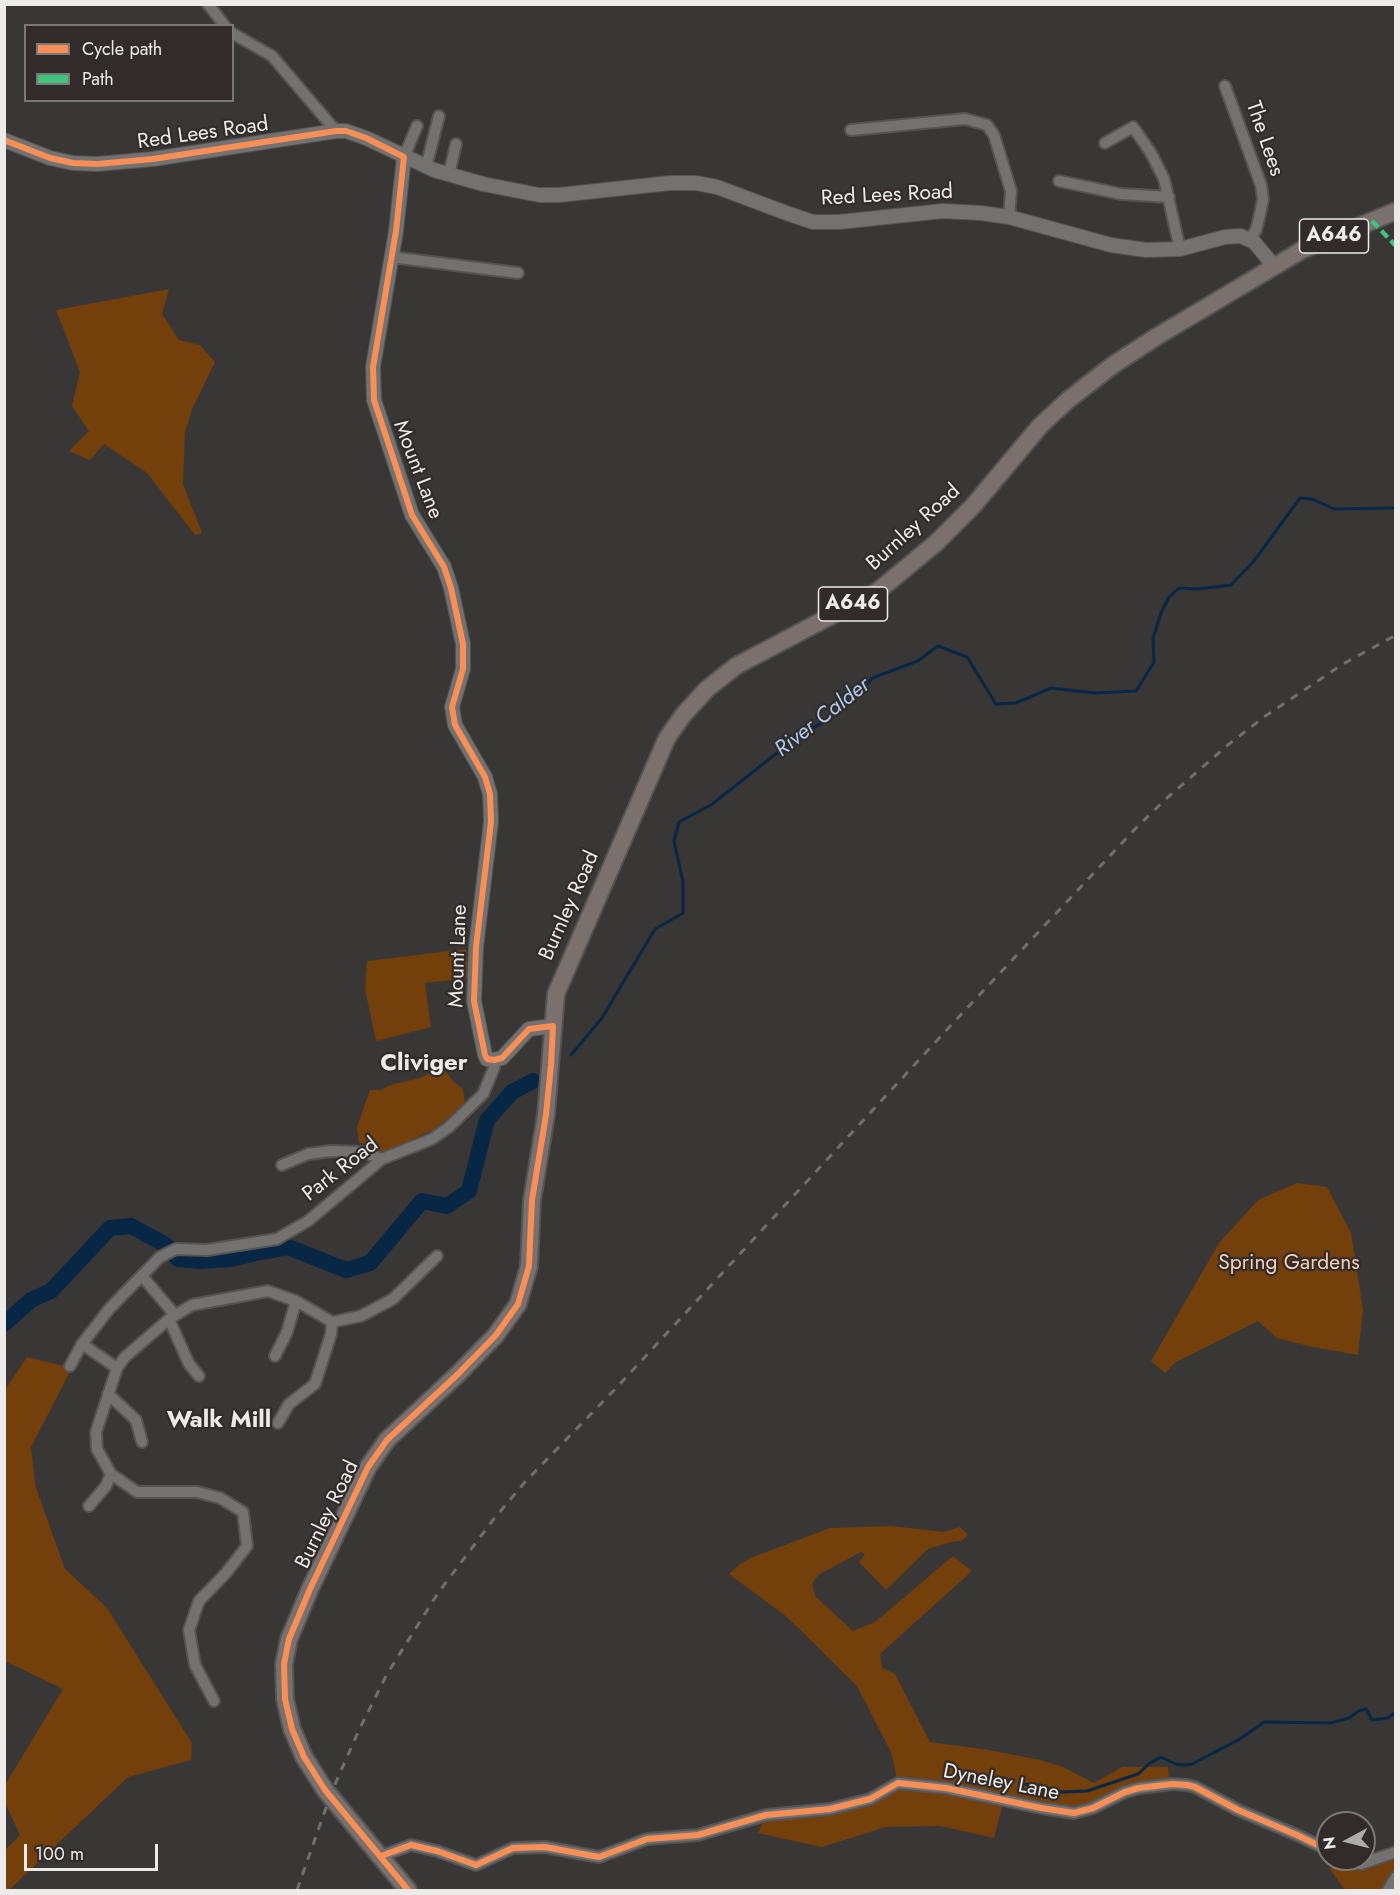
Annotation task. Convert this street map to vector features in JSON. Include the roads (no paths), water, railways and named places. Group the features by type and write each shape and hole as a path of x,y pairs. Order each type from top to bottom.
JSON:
{"highway":[{"name":"Burnley Road","path":"408,1890 325,1790 304,1757 292,1729 285,1699 284,1664 289,1639 368,1467 387,1440 496,1335 518,1304 529,1266 532,1200 546,1115 556,994 667,738 684,714 707,689 736,666 878,591 936,543 973,507 1040,426 1068,400 1113,365 1302,250 1395,211"}],"street":[{"path":"208,4 223,24"},
{"path":"234,34 272,57 336,131"},
{"name":"The Lees","path":"1225,86 1261,185 1263,199 1260,214 1256,230 1250,239"},
{"path":"426,167 439,116"},
{"path":"851,130 965,119 987,125 994,135 1011,191 1009,217"},
{"path":"404,157 417,126"},
{"path":"1105,143 1133,127 1151,153 1164,179 1180,249"},
{"name":"Red Lees Road","path":"4,140 50,158 73,163 97,164 153,159 346,131 366,138 426,167 483,184 539,195 559,195 670,183 696,183 717,187 813,222 839,222 943,211 1009,217 1111,245 1146,250 1180,249 1226,237 1241,236 1250,239"},
{"path":"448,174 456,144"},
{"name":"Mount Lane","path":"404,157 396,231 373,367 374,400 412,515 444,567 463,644 463,669 452,707 455,725 485,777 490,794 491,822 476,947 474,1001 485,1055 487,1059 494,1060"},
{"path":"1059,181 1121,194 1169,197"},
{"path":"1250,239 1274,266"},
{"path":"391,257 518,273"},
{"path":"494,1060 502,1058 529,1029 553,1026"},
{"name":"Park Road","path":"142,1276 160,1257 176,1250 207,1250 277,1239 308,1221 382,1159 432,1138 473,1106 483,1094 494,1068 494,1060"},
{"path":"282,1165 308,1154 331,1151 363,1152 382,1159"},
{"path":"214,1701 195,1665 189,1630 199,1601 247,1546 243,1512 220,1498 197,1492 137,1492 111,1474 97,1449 96,1432 117,1368 125,1358 172,1317 192,1305 268,1291 296,1301 332,1322 361,1316 393,1299 437,1256"},
{"path":"69,1366 82,1344 110,1308 142,1276 172,1317 189,1364 199,1376"},
{"path":"275,1356 287,1332 296,1301"},
{"path":"278,1423 289,1404 315,1384 331,1334 332,1322"},
{"path":"82,1344 117,1368"},
{"path":"108,1394 136,1420 142,1442"},
{"path":"88,1506 106,1486 111,1474"},
{"name":"Dyneley Lane","path":"381,1856 411,1845 438,1851 476,1864 513,1848 545,1847 599,1857 647,1839 698,1835 766,1815 830,1809 870,1799 898,1784 946,1788 1074,1813 1093,1808 1125,1792 1139,1788 1172,1784 1187,1785 1196,1787 1238,1810 1316,1844"},
{"path":"1376,1859 1395,1852"},
{"path":"1388,1890 1395,1877"}],"waterway":[{"name":"River Calder","path":"571,1055 602,1018 655,929 683,913 683,882 674,841 679,822 711,805 787,745 835,714 860,693 872,678 918,661 938,646 967,657 996,704 1016,703 1051,688 1094,693 1136,691 1154,662 1153,638 1169,597 1179,588 1198,589 1231,585 1254,561 1300,498 1312,499 1334,509 1396,508"},
{"name":"River Calder","path":"4,1324 31,1300 51,1291 110,1228 131,1226 166,1245 178,1259 200,1261 231,1259 288,1247 346,1270 370,1263 422,1201 447,1206 469,1191 487,1120 512,1092 533,1081"},
{"path":"1020,1783 1062,1792 1087,1791 1138,1774 1161,1757 1176,1764 1192,1764 1240,1739 1264,1722 1331,1723 1349,1718 1366,1709 1372,1720 1388,1718 1396,1712"}],"railway":[{"path":"297,1890 332,1791 387,1674 438,1593 525,1482 619,1385 1137,827 1229,744 1264,717 1343,664 1396,635"}],"district":[{"name":"Cliviger","path":"424,1064"},
{"name":"Walk Mill","path":"219,1421"}],"park label":[{"name":"Spring Gardens","path":"1289,1264"}]}
